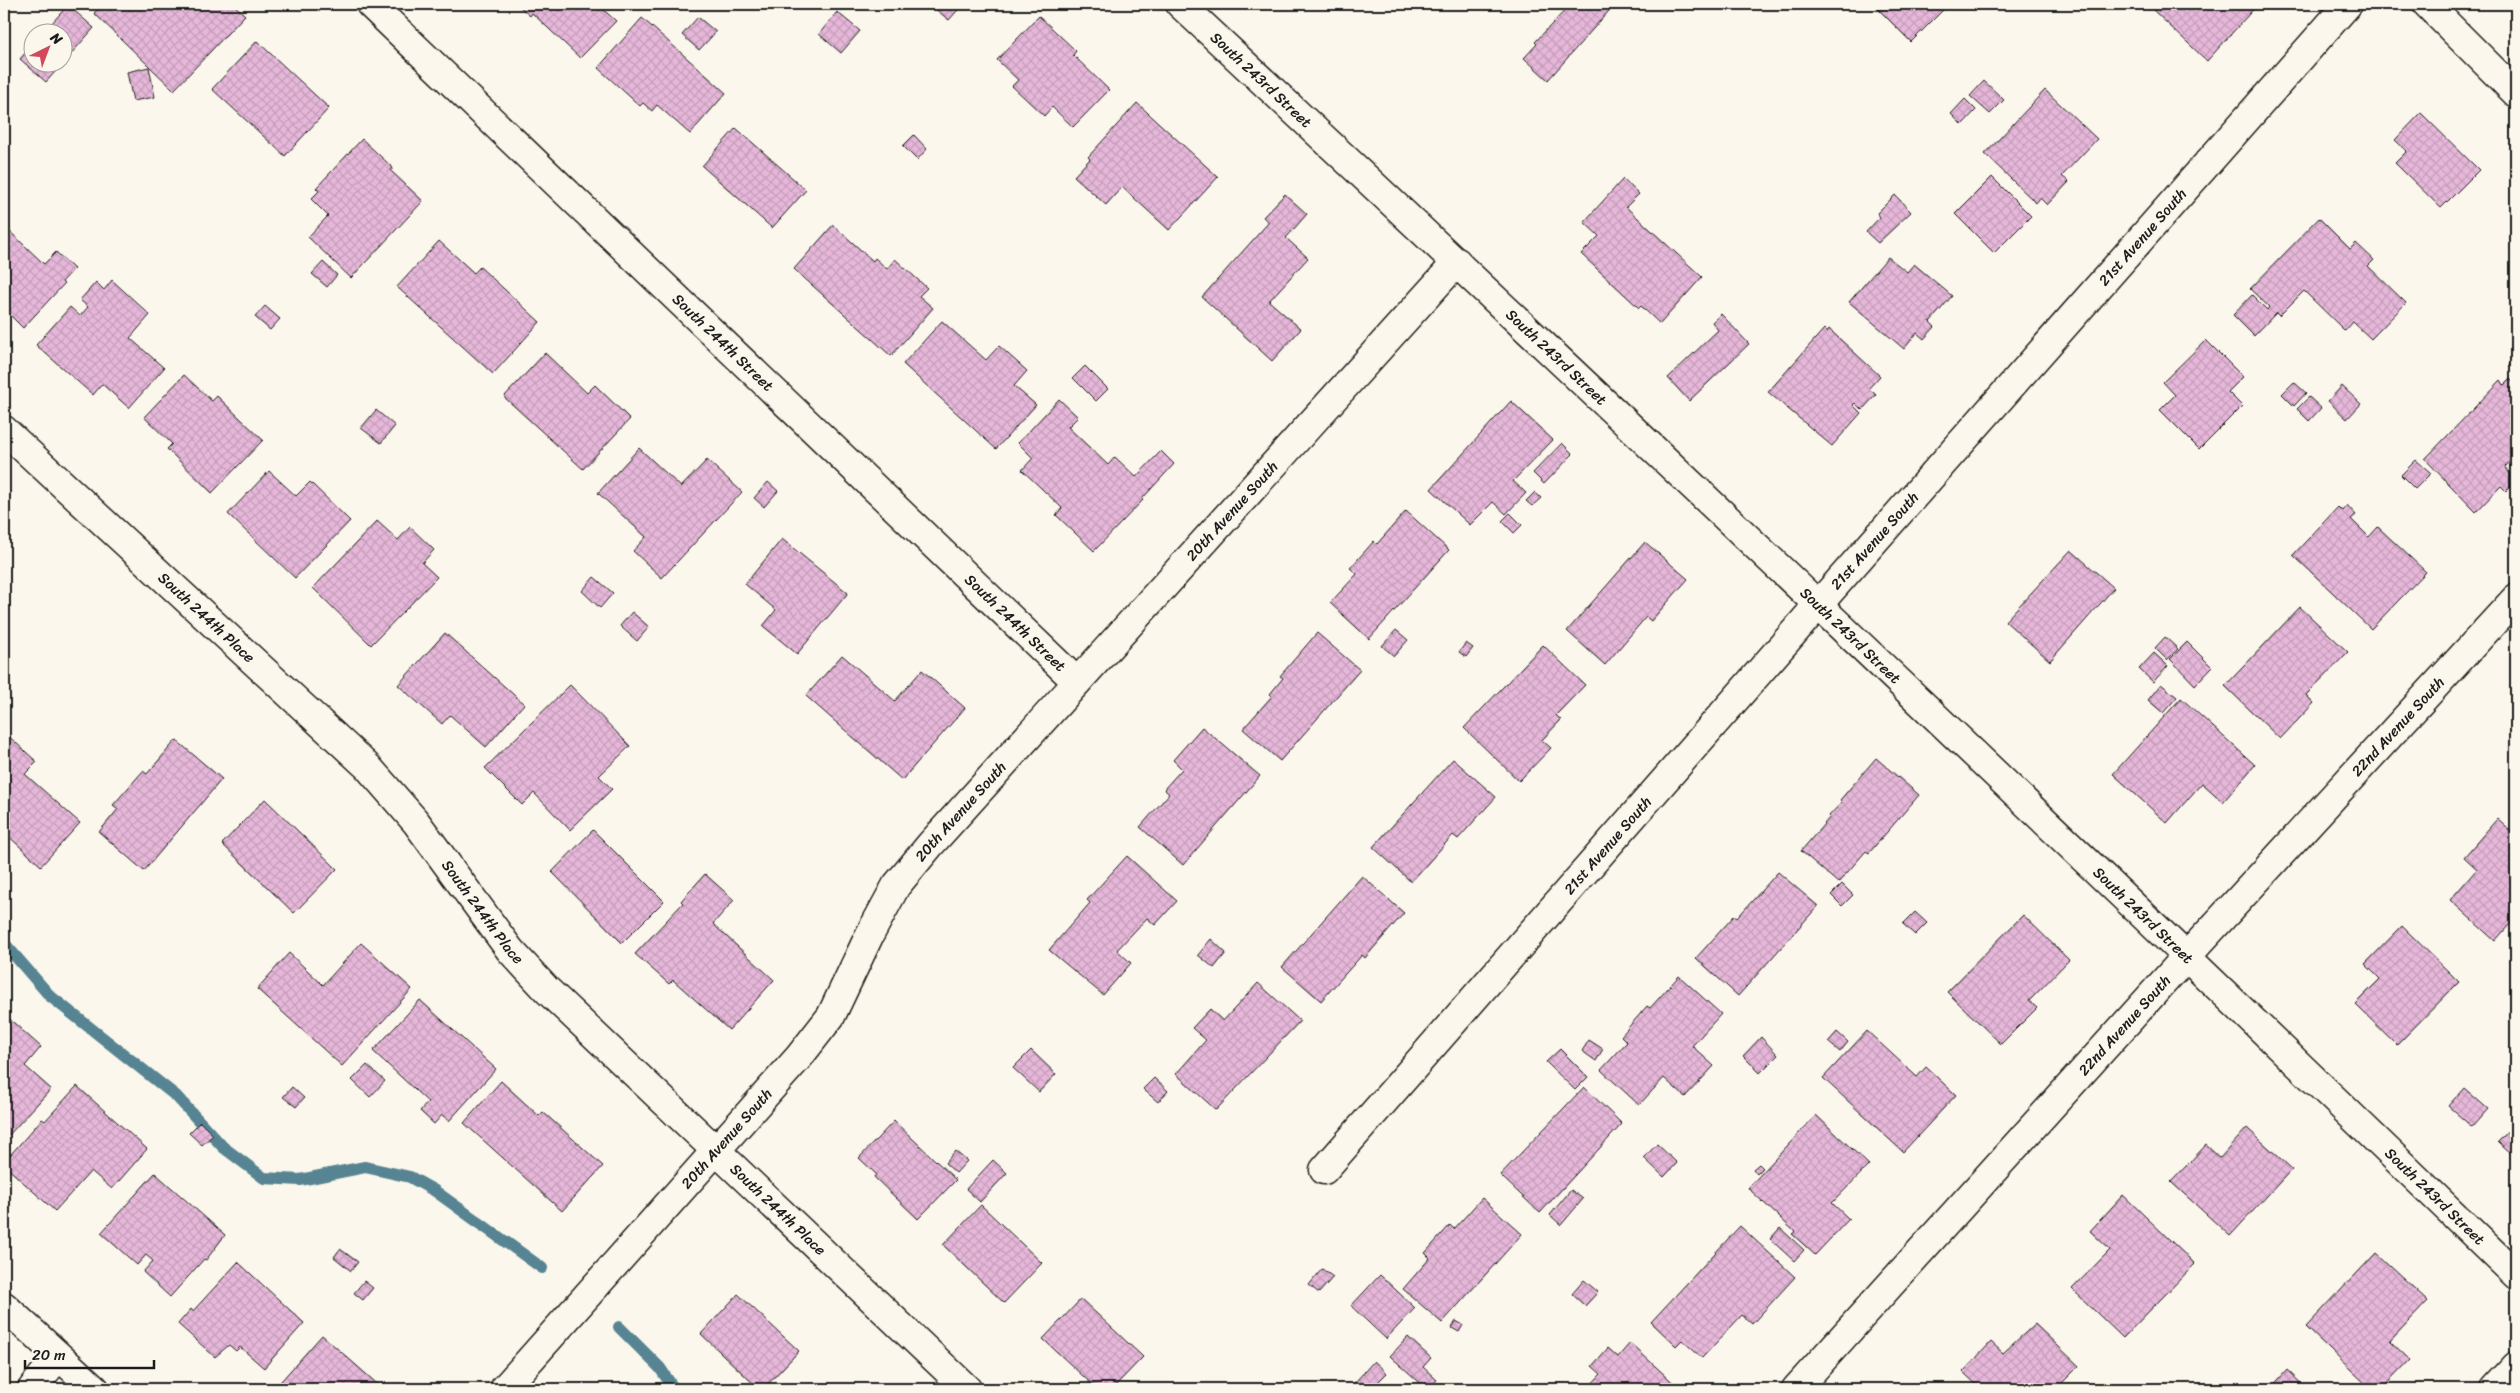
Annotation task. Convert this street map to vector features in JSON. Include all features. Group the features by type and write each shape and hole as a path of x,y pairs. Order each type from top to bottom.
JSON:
{"street":[{"name":"South 244th Street","path":"370,4 1077,682"},
{"name":"South 243rd Street","path":"1180,4 1457,262 2187,956 2516,1275"},
{"name":"21st Avenue South","path":"1324,1170 1817,606 2348,4"},
{"path":"2427,4 2516,93"},
{"name":"20th Avenue South","path":"504,1389 717,1152 799,1057 831,1016 869,936 896,886 930,844 1013,755 1457,262"},
{"name":"South 244th Place","path":"4,430 368,767 416,822 510,950 547,990 967,1389"},
{"name":"22nd Avenue South","path":"1796,1389 2187,956 2516,598"},
{"path":"4,1306 95,1389"},
{"path":"32,1389 58,1356"},
{"path":"2495,1389 2516,1366"}],"building":[{"path":"103,4 167,4 171,8 176,4 233,4 245,15 174,90 94,13"},
{"path":"517,4 597,4 616,21 580,58 532,13 530,16"},
{"path":"929,4 963,4 949,20"},
{"path":"1571,4 1615,4 1548,80 1524,58 1537,44 1535,42"},
{"path":"1873,4 1949,4 1911,42"},
{"path":"2159,4 2258,4 2207,61 2153,10"},
{"path":"68,5 94,28 72,53 72,22 53,22"},
{"path":"837,12 860,31 841,53 819,34"},
{"path":"1039,16 1076,51 1073,55 1109,90 1073,127 1052,107 1044,116 1012,86 1018,80 997,60"},
{"path":"698,17 716,32 699,50 682,35"},
{"path":"642,18 726,93 690,134 657,105 652,111 643,103 640,106 598,68"},
{"path":"257,41 329,108 285,156 212,89"},
{"path":"149,67 155,97 133,101 127,72"},
{"path":"35,72 55,72 46,82"},
{"path":"1984,81 2004,100 1990,114 1970,96"},
{"path":"2045,90 2097,139 2062,176 2069,182 2047,205 2040,198 2036,203 1985,154"},
{"path":"1965,99 1976,110 1962,125 1951,114"},
{"path":"1137,103 1218,177 1169,230 1122,187 1106,205 1074,176 1090,159 1088,157"},
{"path":"2421,113 2479,170 2441,208 2395,163 2407,151 2395,140"},
{"path":"736,128 806,190 772,228 702,166"},
{"path":"914,135 927,149 917,160 903,146"},
{"path":"362,139 393,168 391,171 423,201 351,278 308,237 328,216 311,199 319,191 316,188"},
{"path":"1992,177 2031,216 1994,253 1955,214"},
{"path":"1623,179 1639,194 1626,207 1702,277 1660,324 1641,306 1639,308 1581,254 1599,236 1584,222"},
{"path":"1285,194 1307,214 1286,238 1308,258 1269,301 1301,329 1272,361 1202,297 1269,222 1263,217"},
{"path":"1895,195 1911,212 1878,243 1866,232 1880,217 1877,213"},
{"path":"2319,218 2350,249 2356,243 2374,260 2368,266 2406,303 2371,339 2353,322 2345,331 2304,291 2279,316 2276,313 2254,336 2233,315 2252,295 2267,310 2269,307 2250,289"},
{"path":"833,225 873,261 875,258 887,269 895,259 927,288 919,296 933,308 891,356 794,269"},
{"path":"4,226 44,264 56,252 74,269 62,282 64,284 23,328 4,309"},
{"path":"439,241 474,273 480,267 540,322 493,374 397,287"},
{"path":"1888,257 1907,272 1914,264 1952,296 1930,322 1935,327 1924,339 1917,333 1904,349 1849,302"},
{"path":"323,262 337,275 327,287 312,274"},
{"path":"112,280 150,315 130,338 164,368 129,408 102,384 93,395 36,345 70,307 80,316 88,307 80,300 96,282 104,290"},
{"path":"265,306 280,319 270,330 255,317"},
{"path":"1721,314 1749,344 1689,401 1668,378 1718,330 1712,322"},
{"path":"942,321 986,360 999,346 1027,371 1014,386 1036,405 996,449 903,364"},
{"path":"1824,329 1827,332 1829,329 1880,376 1869,388 1876,395 1862,410 1855,403 1853,405 1861,413 1832,446 1768,392"},
{"path":"2206,340 2243,377 2228,392 2242,406 2199,449 2160,410 2175,395 2163,382"},
{"path":"545,353 587,393 595,385 630,419 583,469 504,397"},
{"path":"2516,357 2516,372 2509,365"},
{"path":"1085,366 1108,389 1096,401 1073,378"},
{"path":"184,375 212,401 217,396 263,440 212,493 167,449 172,444 144,417"},
{"path":"2510,379 2516,385 2516,455 2505,467 2516,481 2506,491 2501,486 2476,512 2425,459 2501,380 2504,385"},
{"path":"2294,382 2306,393 2294,406 2282,394"},
{"path":"2342,386 2361,404 2347,419 2328,401"},
{"path":"2309,397 2321,408 2309,421 2297,409"},
{"path":"1059,399 1078,417 1068,427 1108,465 1115,457 1136,477 1161,451 1174,464 1143,500 1094,551 1056,515 1062,508 1022,470 1033,458 1018,443"},
{"path":"1511,401 1553,440 1513,481 1526,493 1506,514 1493,502 1470,525 1431,489"},
{"path":"376,410 395,426 381,443 361,428"},
{"path":"1562,443 1573,454 1544,484 1533,473"},
{"path":"639,448 681,487 707,460 742,492 662,578 633,551 646,537 598,493"},
{"path":"2416,460 2431,473 2415,489 2401,475"},
{"path":"269,471 296,496 310,482 350,521 295,578 228,514"},
{"path":"768,482 778,491 764,507 754,498"},
{"path":"1535,492 1541,498 1532,506 1526,501"},
{"path":"2347,505 2356,515 2351,519 2369,537 2378,527 2426,572 2371,629 2293,555 2338,507 2342,511"},
{"path":"1406,511 1449,550 1369,639 1330,603 1357,574 1350,568 1374,541 1377,544"},
{"path":"1510,513 1522,525 1514,533 1502,521"},
{"path":"377,521 398,540 410,527 434,550 422,563 437,577 371,645 313,588"},
{"path":"782,539 848,593 797,654 763,626 776,610 745,584"},
{"path":"1645,542 1688,579 1651,621 1646,617 1605,665 1567,631"},
{"path":"2071,550 2114,588 2050,661 2005,621"},
{"path":"594,577 613,593 600,608 582,591"},
{"path":"2300,607 2348,652 2306,695 2314,703 2280,739 2225,686"},
{"path":"632,612 649,627 637,641 620,626"},
{"path":"1396,630 1408,640 1394,656 1382,646"},
{"path":"445,633 524,704 486,747 450,715 442,724 398,685"},
{"path":"1317,633 1360,670 1280,761 1243,729 1272,696 1270,694 1283,678 1280,676"},
{"path":"2165,637 2178,649 2167,660 2155,648"},
{"path":"2187,642 2212,667 2195,685 2170,659"},
{"path":"1466,643 1473,648 1466,657 1459,652"},
{"path":"1543,645 1585,685 1556,715 1561,720 1542,740 1551,748 1519,781 1464,728"},
{"path":"2154,653 2168,666 2153,682 2139,669"},
{"path":"842,655 895,701 922,670 965,708 902,780 806,696"},
{"path":"2161,684 2177,697 2163,713 2148,700"},
{"path":"570,685 630,746 599,776 612,789 570,830 534,793 522,805 485,768"},
{"path":"2181,698 2255,765 2223,802 2202,783 2167,823 2113,774"},
{"path":"1202,727 1260,776 1183,865 1140,827 1169,794 1164,789 1182,769 1173,760"},
{"path":"4,732 37,762 25,774 80,823 41,866 4,832"},
{"path":"176,740 222,779 144,871 99,832 118,809 113,805 143,771 147,774"},
{"path":"1876,758 1919,795 1869,853 1866,851 1838,883 1801,851 1842,802 1840,800"},
{"path":"1453,759 1496,797 1458,839 1453,835 1411,882 1373,847"},
{"path":"265,799 337,869 294,913 222,844"},
{"path":"2497,819 2516,836 2516,917 2495,941 2450,900 2477,869 2464,857"},
{"path":"593,830 664,901 622,943 552,872"},
{"path":"1127,856 1177,901 1155,925 1147,918 1117,950 1131,963 1103,995 1049,950 1090,903 1087,900"},
{"path":"1778,872 1818,906 1738,996 1696,958 1734,916 1737,918"},
{"path":"705,874 734,900 713,924 774,980 729,1030 673,980 669,984 635,954 683,903 681,901"},
{"path":"1362,876 1404,913 1365,958 1362,955 1321,1001 1282,967"},
{"path":"1842,884 1853,895 1842,906 1831,895"},
{"path":"1915,912 1927,923 1915,935 1903,924"},
{"path":"2023,915 2069,960 2029,1001 2037,1008 2001,1044 1947,992"},
{"path":"2402,926 2459,982 2397,1045 2355,1004 2380,979 2365,964"},
{"path":"1211,939 1226,953 1214,968 1198,955"},
{"path":"361,943 412,989 342,1066 257,989 289,953 323,985"},
{"path":"1679,976 1721,1014 1692,1046 1714,1066 1685,1097 1664,1078 1639,1105 1601,1070 1627,1042 1621,1036 1647,1006 1650,1008"},
{"path":"1258,983 1300,1021 1216,1110 1176,1074 1206,1040 1192,1028 1210,1009 1223,1021"},
{"path":"420,1000 496,1069 449,1121 442,1115 434,1124 420,1111 428,1102 373,1051"},
{"path":"4,1014 41,1047 25,1066 51,1089 8,1136 4,1132"},
{"path":"1867,1031 1917,1077 1926,1067 1956,1095 1903,1152 1823,1078"},
{"path":"1837,1032 1848,1042 1840,1052 1828,1042"},
{"path":"1761,1037 1778,1055 1760,1073 1743,1056"},
{"path":"1589,1040 1603,1049 1596,1061 1582,1051"},
{"path":"1560,1049 1588,1077 1575,1090 1546,1062"},
{"path":"1031,1050 1056,1074 1039,1092 1013,1068"},
{"path":"367,1065 385,1081 370,1097 352,1080"},
{"path":"1154,1078 1168,1091 1158,1102 1143,1089"},
{"path":"501,1081 539,1116 543,1112 603,1166 562,1211 464,1123"},
{"path":"77,1086 147,1149 112,1189 91,1171 55,1211 4,1165 4,1162 42,1119 45,1121"},
{"path":"292,1087 304,1098 296,1107 283,1097"},
{"path":"1584,1087 1622,1124 1540,1213 1500,1175"},
{"path":"2464,1088 2488,1109 2472,1127 2448,1106"},
{"path":"1816,1115 1869,1165 1832,1203 1849,1219 1815,1255 1792,1234 1795,1232 1748,1188"},
{"path":"894,1121 956,1180 918,1219 874,1177 876,1174 859,1158"},
{"path":"200,1122 213,1135 202,1145 189,1133"},
{"path":"2516,1123 2516,1159 2498,1142"},
{"path":"2247,1128 2292,1169 2230,1236 2171,1182 2206,1145 2220,1158"},
{"path":"1657,1144 1677,1163 1664,1177 1644,1158"},
{"path":"955,1151 967,1161 956,1173 945,1163"},
{"path":"993,1160 1007,1173 980,1202 966,1189"},
{"path":"1759,1164 1763,1168 1757,1174 1753,1169"},
{"path":"155,1173 225,1235 206,1260 204,1259 170,1297 143,1272 153,1261 146,1255 137,1265 101,1233"},
{"path":"1571,1190 1583,1199 1561,1225 1550,1215"},
{"path":"2123,1195 2195,1264 2123,1338 2072,1289 2110,1250 2090,1231"},
{"path":"1482,1198 1522,1234 1442,1323 1403,1289 1430,1258 1425,1253 1450,1225 1454,1229"},
{"path":"981,1205 1042,1263 1004,1303 943,1245"},
{"path":"1740,1226 1795,1277 1752,1324 1742,1315 1702,1358 1682,1340 1676,1346 1651,1322"},
{"path":"1780,1228 1804,1250 1794,1261 1770,1239"},
{"path":"340,1249 358,1262 351,1271 334,1257"},
{"path":"2376,1253 2428,1301 2390,1341 2410,1360 2382,1389 2371,1389 2306,1327"},
{"path":"238,1262 304,1323 264,1368 240,1347 236,1351 229,1345 215,1357 178,1324 191,1309 193,1311"},
{"path":"1322,1269 1333,1277 1319,1293 1309,1285"},
{"path":"1380,1275 1415,1308 1386,1339 1351,1306"},
{"path":"1584,1280 1598,1292 1585,1306 1572,1294"},
{"path":"364,1281 373,1288 363,1300 354,1293"},
{"path":"738,1294 799,1351 766,1386 769,1389 759,1389 701,1334"},
{"path":"1081,1299 1143,1357 1112,1389 1097,1389 1043,1339"},
{"path":"1456,1321 1463,1325 1459,1332 1452,1328"},
{"path":"2035,1324 2079,1366 2056,1389 1981,1389 1963,1372 1991,1342 2003,1353"},
{"path":"322,1335 383,1389 274,1389"},
{"path":"1408,1337 1431,1358 1423,1367 1437,1380 1427,1389 1390,1356"},
{"path":"1630,1343 1680,1389 1587,1389 1601,1374 1592,1366 1608,1348 1618,1357"},
{"path":"1374,1361 1387,1373 1371,1389 1349,1389"},
{"path":"2287,1370 2307,1389 2270,1389"}],"waterway":[{"path":"4,943 50,996 176,1096 223,1147 264,1178 300,1180 365,1167 410,1177 435,1191 542,1268"},
{"path":"619,1327 660,1368 674,1389"}]}
